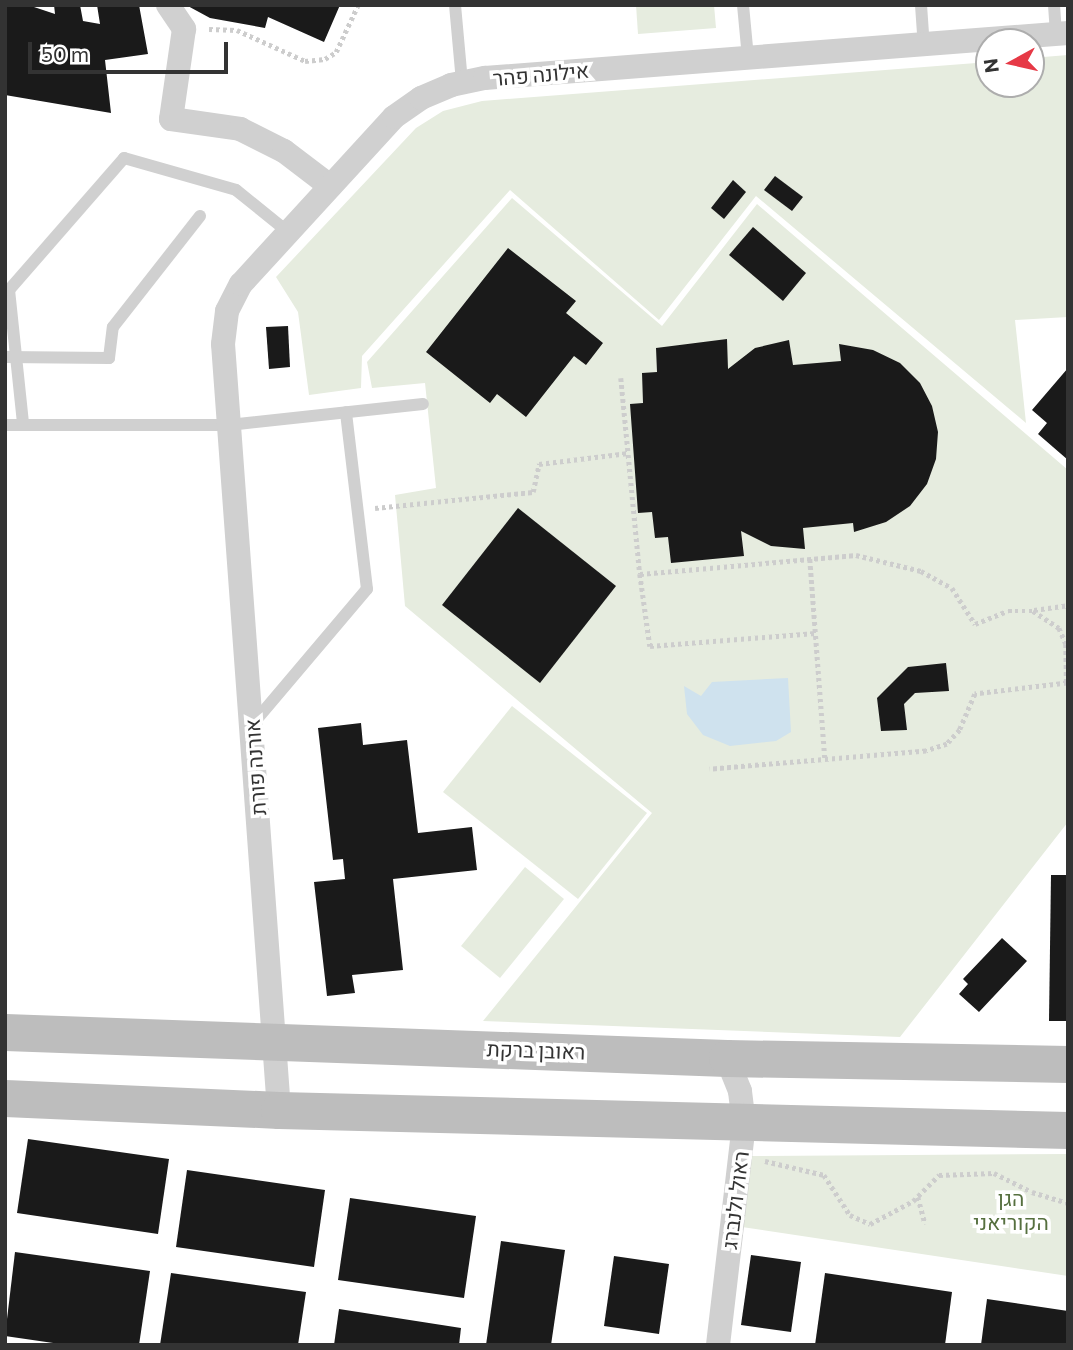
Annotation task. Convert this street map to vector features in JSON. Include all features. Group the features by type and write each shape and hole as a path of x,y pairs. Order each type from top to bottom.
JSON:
{"street":[{"path":"168,5 184,29 171,119 240,130 284,151 330,186"},
{"name":"אילונה פהר","path":"229,425 223,344 227,311 241,284 403,110 431,93 462,82 1062,33"},
{"name":"אורנה פורת","path":"229,425 279,1110"},
{"name":"ראובן ברקת","path":"5,1032 727,1058 1068,1064"},
{"name":"ראול ולנברג","path":"718,1345 744,1124 740,1091 727,1058"},
{"path":"5,1098 279,1110 744,1124 1068,1130"}],"lane":[{"path":"455,5 462,82"},
{"path":"743,5 748,58"},
{"path":"921,5 924,44"},
{"path":"1054,5 1062,33"},
{"path":"23,423 11,357 9,290 124,158 214,180 255,202 288,232"},
{"path":"11,357 108,358 113,327 200,216"},
{"path":"5,425 229,425 423,404"},
{"path":"252,725 366,589 346,412"}],"path":[{"path":"184,29 237,30 305,61 325,59 336,52 358,5"},
{"path":"621,378 640,574 650,646 816,633"},
{"path":"357,510 533,492 539,464 628,453"},
{"path":"640,574 856,555 921,571 951,588 975,624 1008,611 1033,611 1068,605"},
{"path":"810,559 825,760"},
{"path":"710,769 926,751 947,744 960,730 975,694 1067,683 1066,644 1059,628 1033,611"},
{"path":"740,1163 771,1161 824,1175 860,1223 870,1224 918,1196 939,1175 994,1173 1032,1192 1068,1203"},
{"path":"918,1196 925,1224"}],"green space":[{"path":"636,5 714,5 716,28 638,34"},
{"path":"1068,55 1068,317 1015,320 1026,423 756,196 659,320 510,190 362,356 361,388 309,395 298,312 276,277 416,128 443,111 482,101 975,63 975,98 1045,98 1045,57"},
{"path":"512,198 662,326 757,204 1068,470 1068,822 900,1037 483,1021 652,813 405,606 395,495 436,488 425,383 372,388 367,362"},
{"path":"512,706 647,813 578,899 443,792"},
{"path":"525,867 564,899 500,978 461,946"},
{"name":"הגן הקוריאני","path":"1068,1154 1068,1276 742,1227 750,1156"}],"water":[{"path":"788,678 791,732 776,741 730,746 703,735 687,714 684,686 701,696 712,682"}],"building":[{"path":"5,5 28,5 55,14 54,5 80,5 83,21 100,24 97,5 139,5 148,54 105,60 111,113 5,95"},
{"path":"186,5 340,5 324,42 268,17 265,28 210,18"},
{"path":"775,176 803,197 792,211 764,190"},
{"path":"733,180 746,192 724,219 711,208"},
{"path":"753,227 806,273 783,301 729,255"},
{"path":"508,248 576,301 566,313 603,343 586,365 574,356 526,417 497,394 490,403 426,352"},
{"path":"288,326 290,367 269,369 266,327"},
{"path":"727,339 728,369 755,348 789,340 793,365 841,361 839,344 873,350 900,363 920,383 932,406 938,432 936,459 927,484 910,506 886,522 854,532 853,523 803,528 805,549 771,546 741,531 744,556 671,563 668,537 655,538 652,512 638,513 630,404 643,403 642,373 657,372 656,348"},
{"path":"1068,368 1068,460 1038,434 1047,423 1032,410"},
{"path":"518,508 616,586 540,683 442,605"},
{"path":"946,663 949,691 915,693 904,704 907,730 881,731 877,698 908,667"},
{"path":"361,723 363,745 407,740 418,833 472,827 477,870 393,879 403,970 352,975 355,993 327,996 314,882 345,879 343,859 333,860 318,728"},
{"path":"1051,875 1068,875 1068,1021 1049,1021"},
{"path":"1002,938 1027,961 979,1012 959,994 968,984 963,979"},
{"path":"28,1139 169,1159 158,1234 17,1213"},
{"path":"187,1170 325,1190 314,1267 176,1247"},
{"path":"350,1198 476,1216 464,1298 338,1280"},
{"path":"501,1241 565,1250 551,1345 486,1345"},
{"path":"15,1252 150,1271 139,1345 67,1345 5,1336"},
{"path":"751,1255 801,1262 791,1332 741,1325"},
{"path":"614,1256 669,1264 659,1334 604,1326"},
{"path":"171,1273 306,1292 298,1345 160,1345"},
{"path":"825,1273 952,1292 945,1345 815,1345"},
{"path":"987,1299 1068,1311 1068,1345 981,1345"},
{"path":"339,1309 461,1328 459,1345 334,1345"}]}
